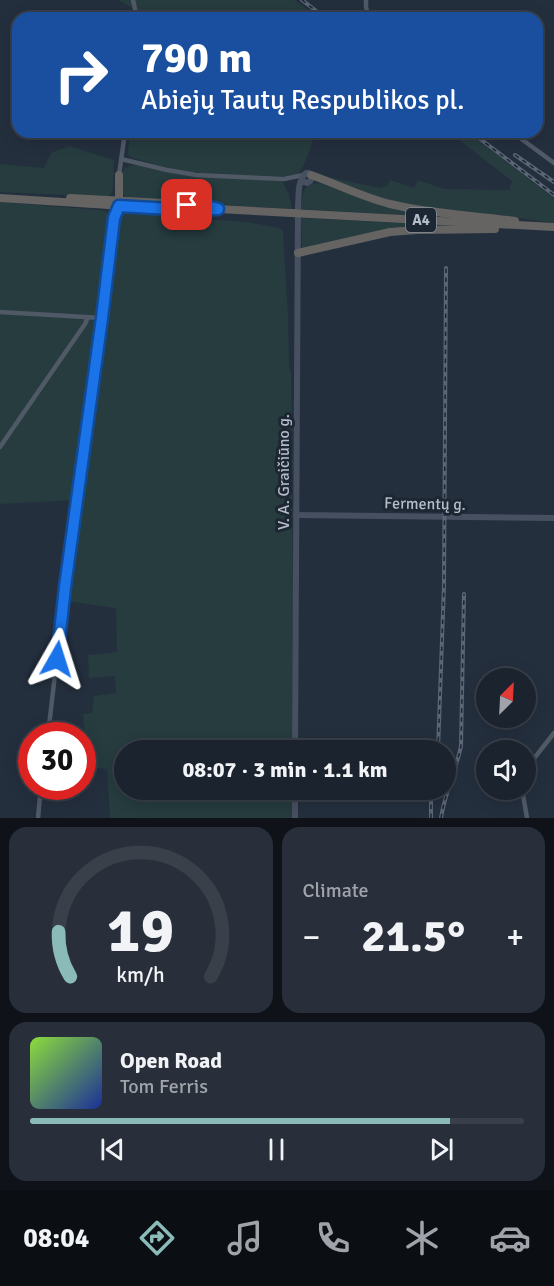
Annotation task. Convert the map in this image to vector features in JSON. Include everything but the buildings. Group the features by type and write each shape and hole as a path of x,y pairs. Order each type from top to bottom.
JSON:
{"highway":[{"path":"114,218 119,175"},
{"path":"304,179 398,206 543,227"},
{"name":"A4","path":"0,197 203,206 218,209 554,227"},
{"path":"298,253 375,235 404,231 505,229 533,226"}],"main road":[{"name":"V. A. Graičiūno g.","path":"295,740 298,253 299,194 304,179"},
{"name":"Fermentų g.","path":"296,515 554,518"},
{"path":"295,800 295,818"}],"street":[{"path":"119,175 124,138"},
{"path":"520,138 554,163"},
{"path":"121,159 189,174 304,179"},
{"path":"49,722 114,218"},
{"path":"0,312 102,318"},
{"path":"0,447 88,317"},
{"path":"536,756 554,733"},
{"path":"38,818 40,800"},
{"path":"524,800 527,818"}],"green space":[{"path":"118,0 295,0 311,12 140,12"},
{"path":"129,138 314,138 300,171 290,176 241,176 182,171 132,158 128,154"},
{"path":"457,138 476,138 554,198 554,223 428,209 392,202 328,179 380,188 387,186 390,180 414,188 418,180 444,189 509,190 512,181"},
{"path":"69,146 114,160 113,190 109,196 0,192 0,164 44,168 51,153"},
{"path":"135,165 190,176 282,181 289,194 292,209 128,199 122,194 123,170"},
{"path":"314,183 417,212 417,216 301,209 304,190"},
{"path":"0,202 106,211 110,218 75,500 0,504"},
{"path":"121,211 247,222 279,228 283,231 291,373 293,466 292,740 114,740 114,800 292,800 292,818 110,818 107,769 96,768 96,722 84,722 83,714 92,713 94,696 116,693 115,676 89,678 88,655 117,652 116,608 66,601 117,218"},
{"path":"301,218 462,226 411,228 302,249"}],"railway":[{"path":"302,0 317,12"},
{"path":"479,138 554,195"},
{"path":"515,155 554,182"},
{"path":"438,740 444,585 446,268"},
{"path":"441,818 461,746 464,594"},
{"path":"431,800 431,818"}],"route":[{"path":"57,659 114,218 119,206 188,210 218,209 187,205"}]}
